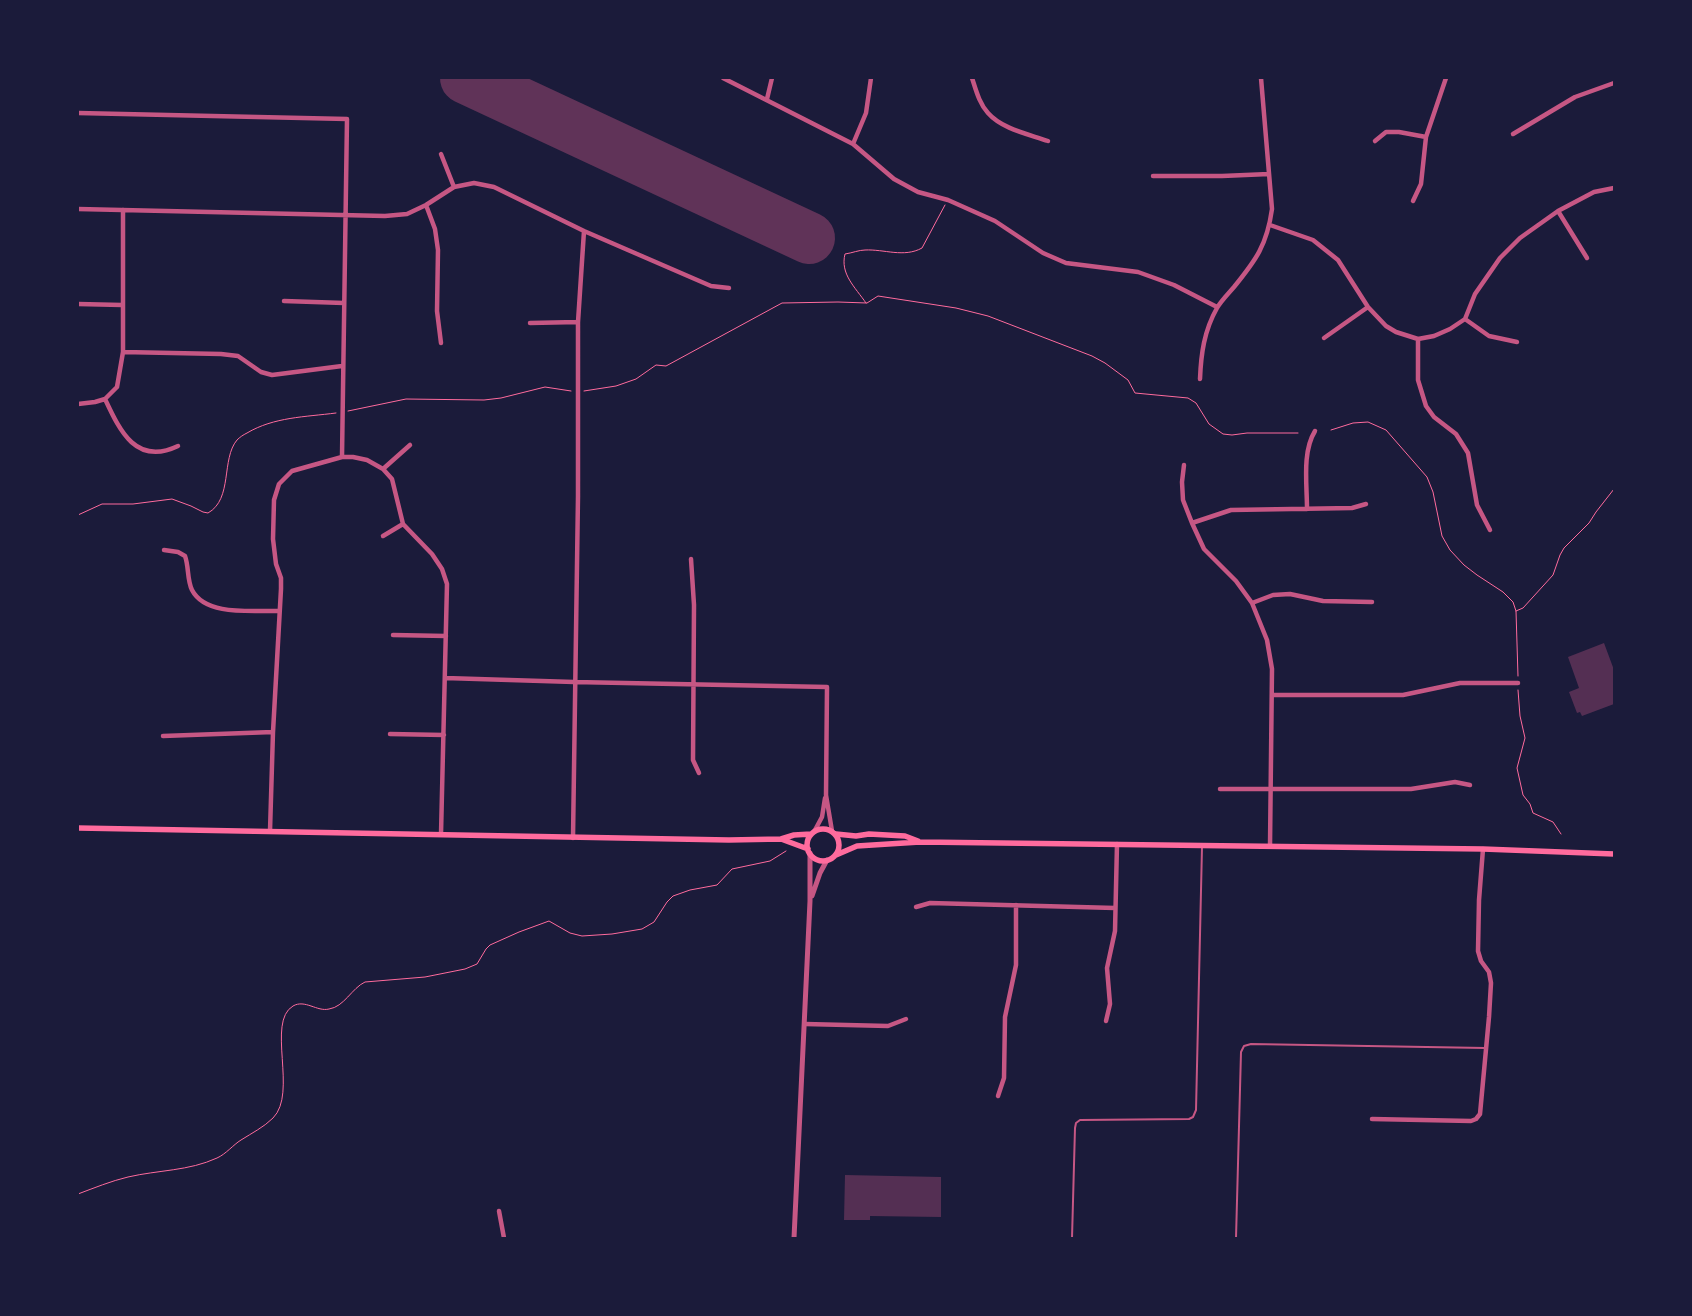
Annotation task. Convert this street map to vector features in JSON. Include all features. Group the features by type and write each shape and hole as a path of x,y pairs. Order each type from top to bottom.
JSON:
{"main road":[{"path":"78,828 729,840 782,839 813,832 821,828 856,836 869,834 905,836 920,842"},
{"path":"808,851 808,839 813,832"},
{"path":"834,832 840,845 836,855"},
{"path":"782,839 808,851 817,860 827,860 857,846 920,842 1483,849 1614,854"}],"street":[{"path":"723,78 853,144 894,179 918,192 948,200 995,221 1043,253 1066,263 1138,272 1174,285 1218,307"},
{"path":"767,99 772,78"},
{"path":"853,144 866,113 871,78"},
{"path":"972,78 979,98 988,113 1006,126 1048,141"},
{"path":"1200,379 1201,355 1206,332 1218,307 1254,263 1264,244 1270,225 1272,208 1261,78"},
{"path":"1413,201 1421,184 1426,137 1446,78"},
{"path":"1513,134 1575,97 1614,82"},
{"path":"78,113 347,119 342,457"},
{"path":"1375,141 1386,132 1399,132 1426,137"},
{"path":"441,154 454,187"},
{"path":"1153,176 1269,174"},
{"path":"78,209 385,216 407,214 426,206 454,187 474,183 494,187 584,231 711,286 729,288"},
{"path":"1270,225 1313,240 1338,260 1368,307 1386,326 1396,332 1418,339 1450,330 1465,319 1475,294 1500,258 1520,238 1558,211 1594,192 1614,188"},
{"path":"426,206 435,229 438,250 437,310 441,343"},
{"path":"78,404 105,399 117,387 123,352 123,210"},
{"path":"1558,211 1587,258"},
{"path":"573,838 578,496 578,322 584,231"},
{"path":"284,301 344,303"},
{"path":"78,304 122,305"},
{"path":"1324,338 1368,307"},
{"path":"1465,319 1489,336 1517,342"},
{"path":"530,323 578,322"},
{"path":"1418,339 1418,380 1426,406 1434,417 1456,434 1468,452 1477,505 1490,530"},
{"path":"123,352 238,356 261,372 272,375 342,366"},
{"path":"105,399 125,437 137,447 155,453 168,451 178,446"},
{"path":"1307,509 1307,454 1310,439 1315,431"},
{"path":"383,469 410,445"},
{"path":"270,831 280,578 273,539 276,492 279,484 292,471 342,457 353,457 367,460 383,469 392,479 403,524 432,554 442,569 447,584 441,834"},
{"path":"1184,465 1182,482 1183,500 1204,549 1236,582 1252,603 1267,640 1272,669 1270,846"},
{"path":"1192,523 1231,510 1352,508 1366,504"},
{"path":"383,536 403,524"},
{"path":"164,550 178,552 185,556 192,589 198,598 207,605 228,610 279,611"},
{"path":"691,559 694,605 693,760 699,773"},
{"path":"1252,603 1273,595 1290,594 1323,601 1372,602"},
{"path":"393,635 446,636"},
{"path":"445,678 826,687 826,795 822,817 813,832"},
{"path":"1272,696 1403,695 1460,683 1518,683"},
{"path":"163,736 273,732"},
{"path":"390,734 444,735"},
{"path":"1220,789 1411,789 1454,782 1470,785"},
{"path":"826,795 834,832"},
{"path":"1106,1021 1110,1004 1107,968 1115,931 1116,844"},
{"path":"1372,1119 1476,1120 1480,1114 1491,983 1489,972 1481,961 1478,951 1478,900 1483,849"},
{"path":"794,1238 810,901 808,851"},
{"path":"810,901 827,860"},
{"path":"916,907 930,903 1115,908"},
{"path":"998,1096 1004,1078 1004,1017 1016,965 1016,905"},
{"path":"805,1024 888,1026 906,1019"},
{"path":"499,1210 504,1238"}],"lane":[{"path":"1072,1238 1076,1123 1080,1120 1189,1119 1194,1117 1196,1110 1202,845"},
{"path":"1236,1238 1241,1052 1244,1046 1250,1044 1486,1048"}],"path":[{"path":"867,303 845,272 842,264 845,254 864,250 915,252 922,248 948,200"},
{"path":"582,391 616,386 636,379 656,365 666,366 782,304 867,303 878,296 956,308 988,316 1099,359 1128,380 1135,393 1188,398 1196,403 1209,424 1223,434 1298,433"},
{"path":"348,411 406,399 484,400 501,398 546,386 574,391"},
{"path":"78,515 102,504 133,504 172,499 208,513 217,506 224,488 232,448 238,438 257,427 282,419 336,413"},
{"path":"1331,430 1353,423 1368,422 1386,430 1427,476 1434,492 1442,536 1450,550 1477,576 1504,592 1513,602 1516,611 1520,716 1525,738 1517,768 1523,795 1530,804 1533,813 1553,822 1561,834"},
{"path":"1516,611 1523,608 1554,575 1564,548 1590,523 1596,512 1614,490"},
{"path":"78,1194 128,1177 168,1172 205,1163 219,1157 274,1117 280,1106 284,1084 281,1028 285,1014 293,1006 303,1004 328,1010 338,1005 358,985 365,982 425,977 465,969 477,964 490,945 549,921 570,933 582,936 642,929 654,922 673,896 690,890 717,885 732,869 770,861 786,851"}],"building":[{"path":"1604,643 1614,670 1614,704 1582,716 1580,712 1577,713 1569,692 1579,688 1568,657"},
{"path":"845,1175 941,1177 941,1217 870,1216 870,1220 844,1220"}],"runway":[{"path":"466,78 809,238"}]}
